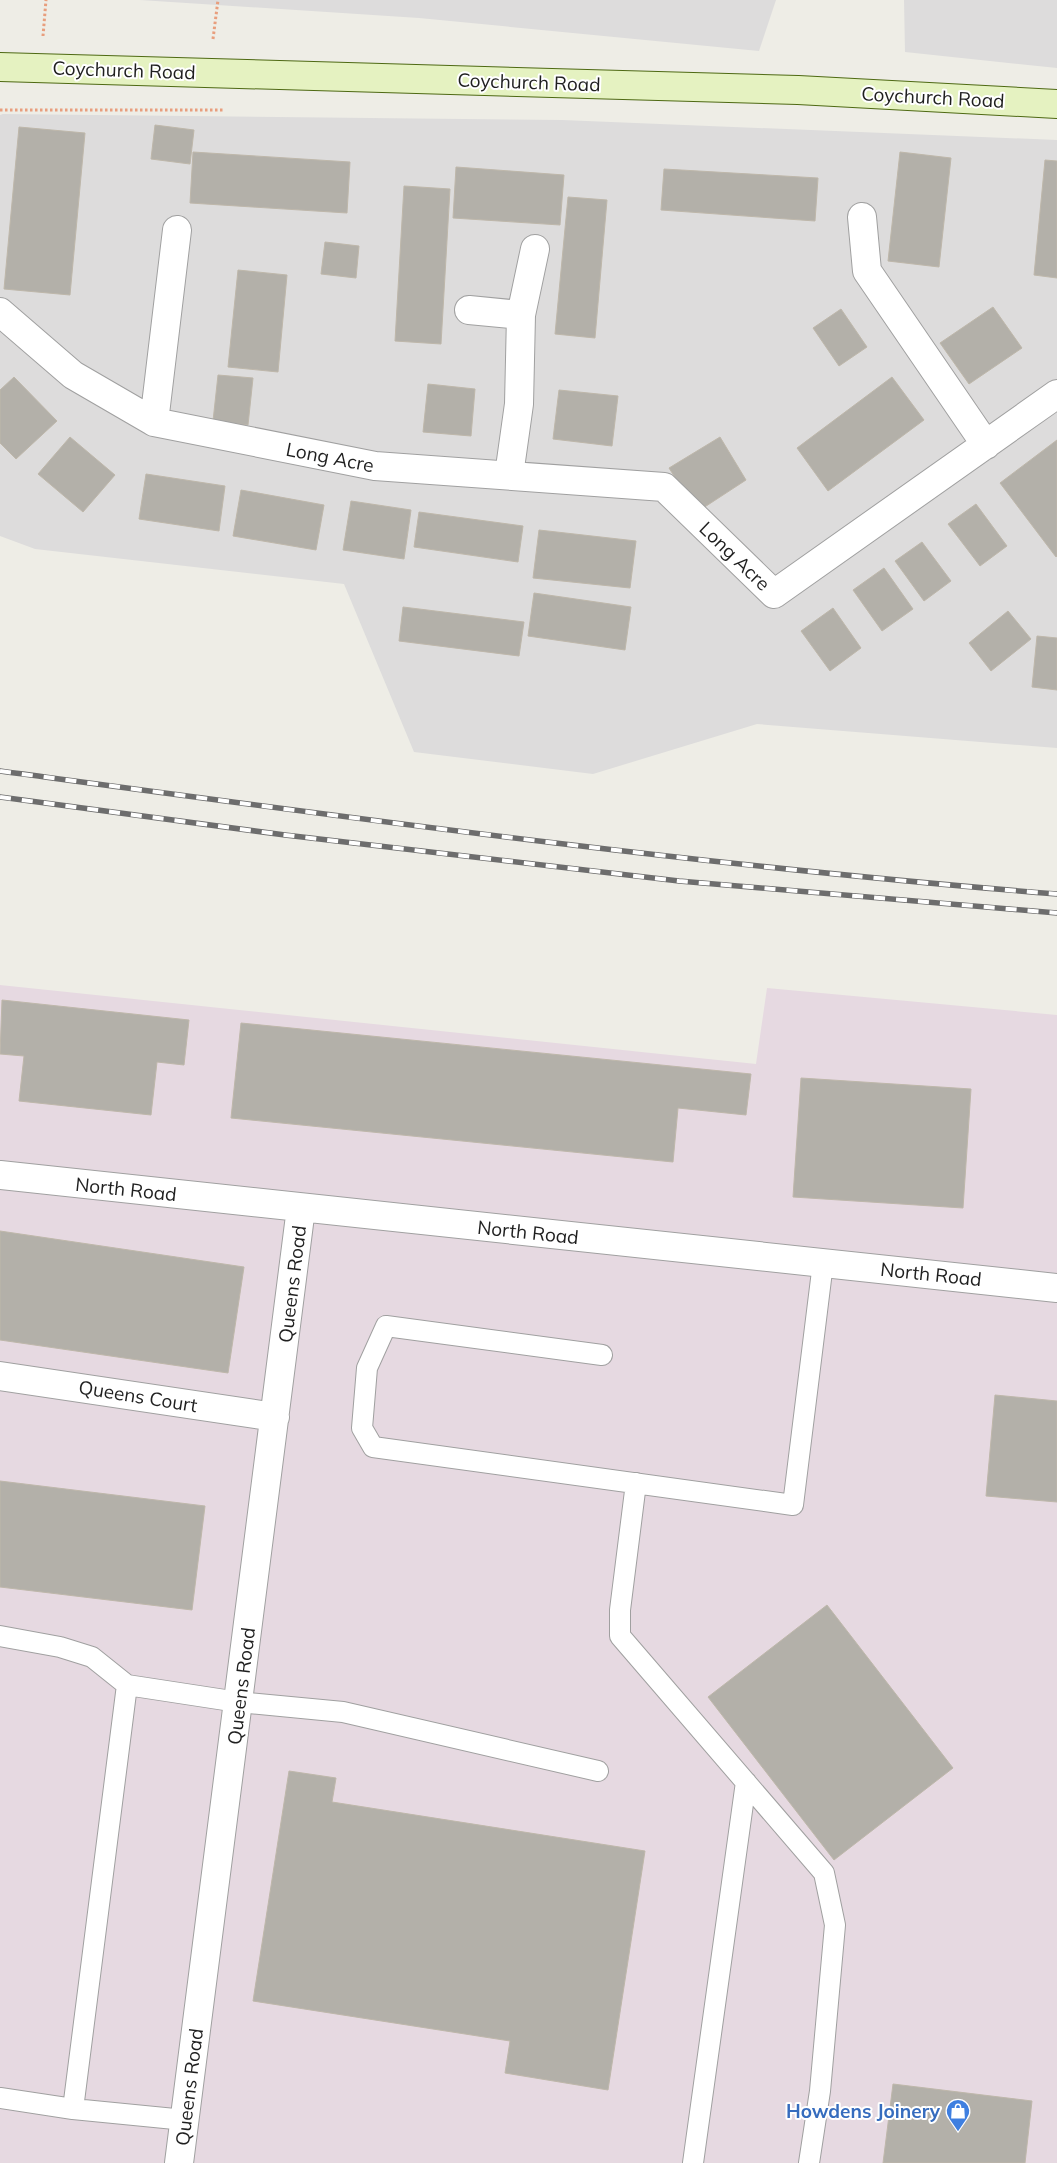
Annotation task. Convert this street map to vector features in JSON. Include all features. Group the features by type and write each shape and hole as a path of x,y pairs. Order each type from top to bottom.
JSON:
{"main road":[{"name":"Coychurch Road","path":"0,66 798,90 1057,104"}],"street":[{"path":"862,217 867,271 986,445"},
{"path":"154,422 177,230"},
{"path":"509,474 518,404 521,315 534,249"},
{"path":"468,310 521,315"},
{"name":"Long Acre","path":"0,312 73,375 154,422 375,466 509,474 664,487 774,594 1057,394"},
{"name":"North Road","path":"0,1175 1057,1288"},
{"name":"Queens Road","path":"179,2163 301,1208"},
{"name":"Queens Court","path":"0,1376 275,1417"}],"lane":[{"path":"602,1355 386,1326 367,1368 362,1428 373,1446 793,1505 823,1262"},
{"path":"636,1483 620,1610 620,1636 636,1658 824,1873 835,1925 820,2091 810,2163"},
{"path":"0,1636 60,1646 92,1657 127,1686 238,1702 344,1712 598,1771"},
{"path":"73,2109 127,1686"},
{"path":"693,2163 746,1782"},
{"path":"0,2098 73,2109 185,2120"}],"path":[{"path":"212,48 218,0"}],"shaded area":[{"path":"140,0 776,0 759,51 419,18"},
{"path":"904,0 1057,0 1057,68 905,52"},
{"path":"0,115 562,120 1057,140 1057,748 757,724 593,774 414,752 344,584 35,549 0,536"},
{"path":"0,985 756,1064 767,988 1057,1015 1057,2163 0,2163"}],"building":[{"path":"155,125 194,130 190,164 151,159"},
{"path":"19,127 85,133 70,295 4,289"},
{"path":"193,152 350,162 347,213 190,203"},
{"path":"900,152 951,158 939,267 888,261"},
{"path":"1045,160 1057,161 1057,278 1034,275"},
{"path":"456,167 564,175 560,225 453,218"},
{"path":"664,169 818,178 815,221 661,210"},
{"path":"404,186 450,189 441,344 395,341"},
{"path":"568,197 607,200 595,338 555,334"},
{"path":"325,242 359,246 356,278 321,274"},
{"path":"238,270 287,275 278,372 228,367"},
{"path":"993,307 1022,348 969,384 940,343"},
{"path":"841,309 867,347 839,366 813,328"},
{"path":"218,375 253,378 248,425 213,421"},
{"path":"14,377 57,421 16,459 0,443 0,390"},
{"path":"892,377 924,420 828,491 797,448"},
{"path":"428,384 475,389 471,436 423,432"},
{"path":"559,390 618,396 612,446 553,439"},
{"path":"70,437 115,475 83,512 38,474"},
{"path":"720,437 746,480 697,512 669,468"},
{"path":"1057,440 1057,556 1056,557 1000,483"},
{"path":"146,474 225,486 219,531 139,519"},
{"path":"241,490 324,505 316,550 233,536"},
{"path":"351,501 411,510 404,559 343,550"},
{"path":"976,504 1007,546 980,566 948,524"},
{"path":"419,512 523,526 518,562 414,547"},
{"path":"539,530 636,541 630,588 533,578"},
{"path":"922,542 951,581 924,601 895,561"},
{"path":"884,568 913,609 882,631 853,590"},
{"path":"534,593 631,607 625,650 528,636"},
{"path":"403,607 524,622 519,656 399,641"},
{"path":"833,608 861,648 830,671 801,631"},
{"path":"1008,611 1031,639 991,671 969,643"},
{"path":"1037,636 1057,638 1057,690 1032,687"},
{"path":"2,1000 189,1020 184,1065 157,1062 151,1115 19,1101 24,1056 0,1054"},
{"path":"241,1023 751,1074 746,1115 678,1108 673,1162 231,1118"},
{"path":"801,1078 971,1089 963,1208 793,1197"},
{"path":"0,1231 244,1267 228,1373 0,1340"},
{"path":"995,1395 1057,1401 1057,1502 986,1496"},
{"path":"0,1481 205,1506 192,1610 0,1587"},
{"path":"827,1605 953,1768 834,1860 708,1697"},
{"path":"289,1771 336,1778 332,1802 645,1851 608,2090 505,2073 510,2041 253,2001"},
{"name":"Howdens Joinery","path":"893,2084 1032,2101 1025,2163 883,2163"}],"railway":[{"path":"0,771 528,840 792,870 1057,894"},
{"path":"0,797 285,835 679,881 1057,913"}],"place":[{"name":"Howdens Joinery","path":"958,2132"}]}
